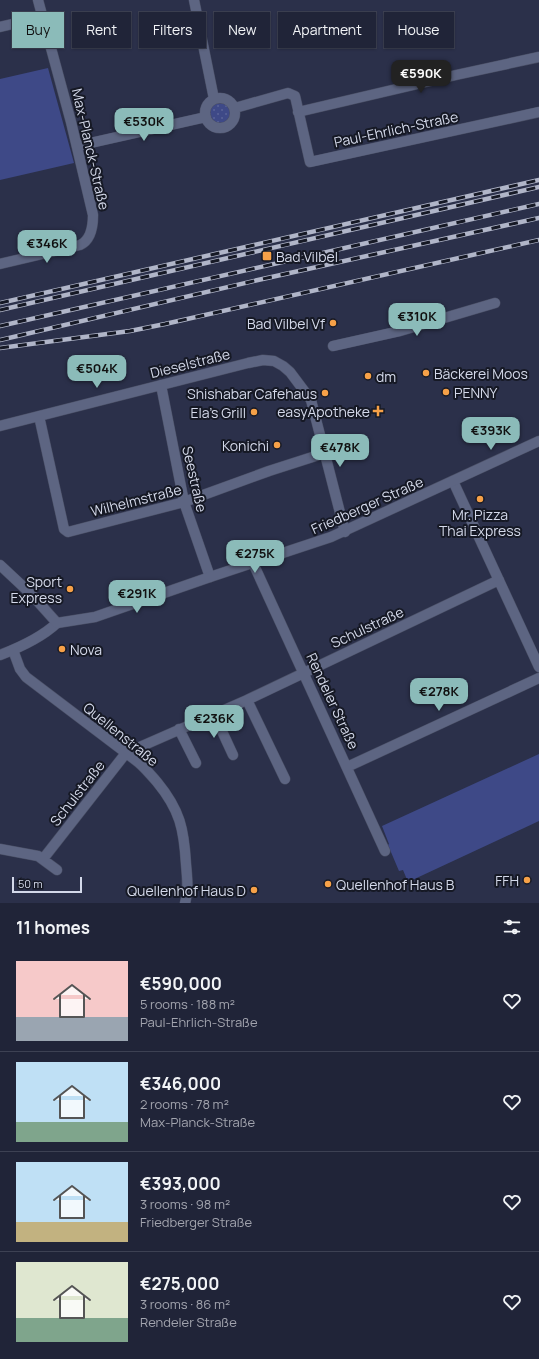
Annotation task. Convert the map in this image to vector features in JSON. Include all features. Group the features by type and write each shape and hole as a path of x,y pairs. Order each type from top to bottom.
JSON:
{"street":[{"name":"Max-Planck-Straße","path":"38,0 42,12"},
{"path":"194,0 214,99"},
{"path":"0,27 12,24"},
{"name":"Max-Planck-Straße","path":"0,264 86,243 93,222 93,215 77,146 51,48"},
{"path":"298,112 539,57"},
{"name":"Paul-Ehrlich-Straße","path":"235,108 288,93 295,96 310,162 539,112"},
{"path":"214,99 227,99 235,108 236,115 233,121 223,128 217,128 212,125 206,117 205,111 214,99"},
{"path":"77,146 206,117"},
{"path":"333,346 400,331 495,303"},
{"name":"Dieselstraße","path":"0,426 248,363 263,360 274,361 290,372 311,400 345,532"},
{"name":"Seestraße","path":"161,385 184,502 210,577"},
{"name":"Wilhelmstraße","path":"39,416 64,529 66,531 184,502 269,471 325,453"},
{"name":"Friedberger Straße","path":"0,655 46,633 57,623 95,617 345,532 539,441"},
{"path":"454,481 539,667"},
{"name":"Rendeler Straße","path":"253,563 385,851"},
{"path":"0,565 31,594 57,623"},
{"name":"Schulstraße","path":"43,859 126,753 247,700 499,580"},
{"name":"Quellenstraße","path":"13,650 22,673 126,753 146,770 164,791 174,806 182,826 185,842 188,886 185,903"},
{"path":"347,767 539,678"},
{"path":"247,700 285,779"},
{"path":"214,714 233,755"},
{"path":"179,729 196,763"},
{"path":"0,849 29,854 43,859 57,870"}],"shaded area":[{"path":"48,68 74,163 0,180 0,79"},
{"path":"221,102 229,105 232,113 229,121 221,124 213,121 210,113 213,105"},
{"path":"539,754 539,821 408,882 403,870 399,871 382,826"}],"railway":[{"path":"0,303 539,180"},
{"path":"0,310 539,187"},
{"path":"0,326 539,204"},
{"path":"0,340 258,280 539,218"},
{"path":"0,348 130,331 165,324 539,240"}],"place":[{"name":"Bad Vilbel","path":"267,256"},
{"name":"Bad Vilbel Vf","path":"333,323"},
{"name":"Bäckerei Moos","path":"426,373"},
{"name":"dm","path":"368,376"},
{"name":"PENNY","path":"446,392"},
{"name":"Shishabar Cafehaus","path":"325,393"},
{"name":"easyApotheke","path":"378,411"},
{"name":"Ela's Grill","path":"254,412"},
{"name":"Konichi","path":"277,445"},
{"name":"Mr. Pizza Thai Express","path":"480,499"},
{"name":"Sport Express","path":"70,589"},
{"name":"Nova","path":"62,649"},
{"name":"FFH","path":"527,880"},
{"name":"Quellenhof Haus B","path":"328,884"},
{"name":"Quellenhof Haus D","path":"254,890"}]}
